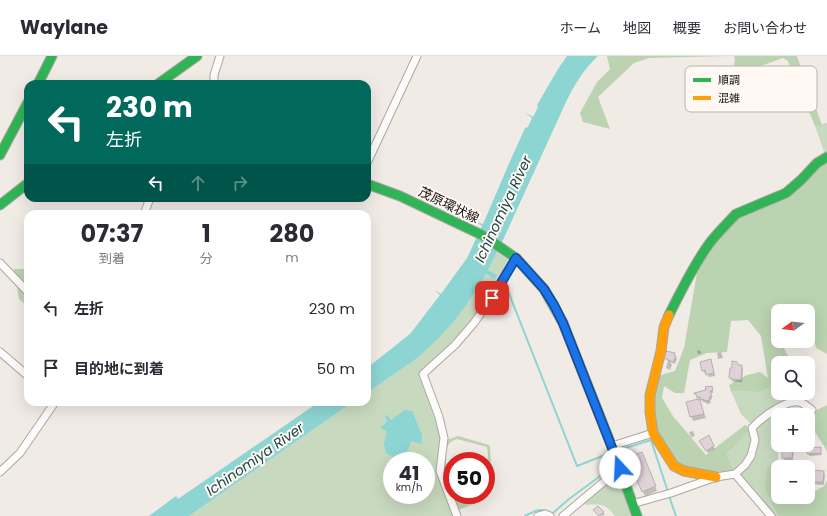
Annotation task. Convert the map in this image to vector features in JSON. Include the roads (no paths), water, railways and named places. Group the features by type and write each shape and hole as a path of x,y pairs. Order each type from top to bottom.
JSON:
{"main road":[{"path":"40,80 52,56"},
{"path":"164,80 197,56"},
{"path":"0,155 24,110"},
{"path":"716,477 679,470 674,466 653,432 650,412 650,395 664,327 680,292 698,261 710,243 736,214 786,193 817,163 827,157"},
{"name":"茂原環状線","path":"371,185 400,196 482,235 516,258 544,289 563,323 620,468 636,516"},
{"path":"0,205 24,186"}],"street":[{"path":"214,80 214,75 220,56"},
{"path":"371,154 417,56"},
{"path":"457,516 440,470 444,438 439,417 422,374 456,345 474,323 500,286 516,258"},
{"path":"0,263 24,288"},
{"path":"0,352 24,373"},
{"path":"779,408 794,402 804,404 809,408"},
{"path":"0,472 20,453 52,406"},
{"path":"632,504 668,494 716,477 735,474 745,465 751,456 755,440 752,428 761,418 771,412"},
{"path":"613,450 653,432"},
{"path":"563,516 620,468"},
{"path":"735,474 771,516"},
{"path":"538,516 546,514 550,516"}],"water":[{"name":"Ichinomiya River","path":"567,56 598,56 576,83 569,96 488,270 497,275 494,279 486,274 464,308 437,340 417,358 371,390 371,365 410,334 440,295 434,290 441,294 467,258 482,226 474,221 483,224 525,128 528,127 532,118 524,112 533,117 538,107 537,105"},
{"name":"Ichinomiya River","path":"313,406 347,406 189,516 149,516 176,496 178,499"},
{"path":"406,409 408,411 412,411 422,435 421,444 411,441 406,452 386,452 384,443 387,431 380,428 387,422 385,416 387,415 391,420"}],"waterway":[{"path":"506,286 577,466 610,453"},
{"path":"616,451 651,440 668,492"},
{"path":"550,513 553,513 569,499 607,471 608,469 603,456"},
{"path":"669,496 676,516"},
{"path":"525,516 538,510 546,511"}]}
